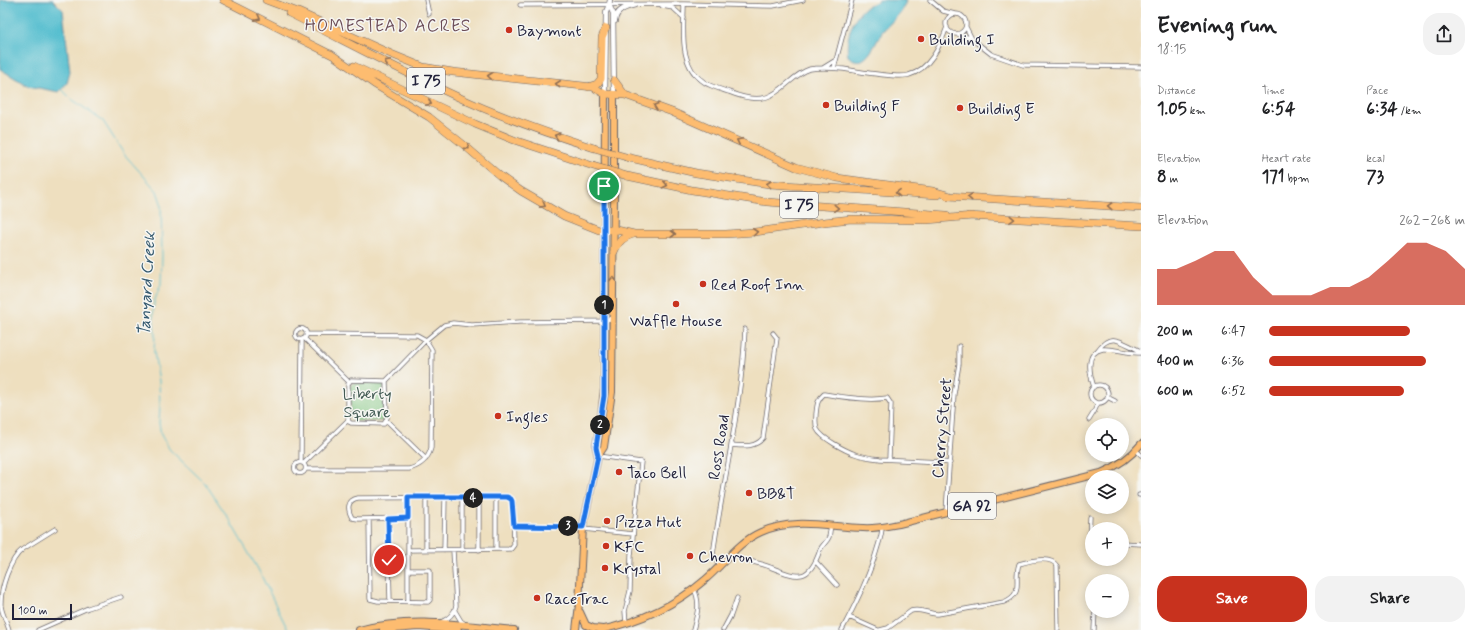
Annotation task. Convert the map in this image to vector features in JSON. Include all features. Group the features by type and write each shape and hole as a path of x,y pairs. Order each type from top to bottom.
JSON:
{"highway":[{"name":"I 75","path":"223,0 475,124 521,142 627,176 692,190 767,202 1141,226"},
{"name":"I 75","path":"265,0 452,94 522,123 594,148 626,157 696,173 769,184 1141,208"},
{"path":"265,0 298,12 423,67 453,72 597,88 605,94 625,95 686,117 796,167 837,178 933,191 951,196"},
{"path":"588,87 596,84 601,79 602,37 606,28"},
{"path":"331,54 374,84 429,117 500,176 526,194 564,216 599,230 614,230 634,234 726,234 755,232 847,219 876,218 927,220 973,216"},
{"path":"614,80 625,95"},
{"path":"614,252 620,240 634,234"}],"main road":[{"path":"598,456 596,447 603,402 605,94"},
{"path":"576,630 579,607 583,528 598,456 604,447 612,392 614,95"},
{"name":"GA 92","path":"602,630 626,624 662,608 694,589 707,579 750,537 762,531 803,523 862,528 882,527 1101,473 1121,464 1139,452 1141,444"},
{"path":"579,607 581,616 586,625 602,630"},
{"path":"359,630 400,622 438,622 514,630"},
{"path":"383,630 418,627 458,630"}],"street":[{"path":"426,0 429,14"},
{"path":"520,5 610,2 635,4 773,6 803,0"},
{"path":"834,68 852,0"},
{"path":"930,0 943,11 963,18 972,39"},
{"path":"605,94 606,12 610,2"},
{"path":"610,2 613,13 614,95"},
{"path":"613,71 616,17 623,9 635,4"},
{"path":"653,4 673,8 684,18"},
{"path":"684,4 684,46 686,58 695,76 705,83 754,99 767,97 779,91 798,74 811,69 834,68 908,76 919,71 931,60 942,40 947,27 947,21 943,11"},
{"path":"947,21 950,17 956,15"},
{"path":"947,27 949,31 955,34 972,39 991,54 1023,65 1141,68"},
{"path":"942,40 963,32 966,27"},
{"path":"822,69 837,59"},
{"path":"349,382 351,380 386,381 426,340 444,325 453,323 490,325 520,322 604,321 612,318"},
{"name":"Ross Road","path":"720,566 713,555 731,445 744,352 745,329"},
{"path":"731,445 753,445 763,438 777,338 773,333"},
{"path":"417,335 426,340 432,350 431,448 426,460 419,466 409,468 306,469 302,473 298,473 295,470 295,465 298,462 303,463 348,420 349,382 304,337 417,335"},
{"path":"304,337 303,463 306,469"},
{"path":"1094,387 1090,372 1090,361 1102,345 1114,339 1120,340 1141,352"},
{"name":"Cherry Street","path":"946,512 954,394 959,364 959,346"},
{"path":"1096,352 1107,349 1127,353 1141,352"},
{"path":"348,420 351,423 384,424 386,420 386,381"},
{"path":"1090,418 1098,403 1103,402 1108,393 1105,388 1100,385 1094,387 1090,394 1093,400 1098,403"},
{"path":"889,459 891,404 887,398 877,399 840,397 824,394 820,397 818,400 815,421 816,428 821,435 855,454 889,459 950,463"},
{"path":"1107,396 1115,401"},
{"path":"386,420 426,460"},
{"path":"598,456 641,462 631,555 630,591 625,611 626,624"},
{"path":"408,497 408,602"},
{"path":"408,518 352,518 349,510 349,502 351,499 358,498 496,497 511,499 513,503 514,545 511,549 408,550"},
{"path":"496,497 496,549"},
{"path":"426,498 426,550"},
{"path":"444,550 445,498"},
{"path":"462,498 462,550"},
{"path":"479,498 479,550"},
{"path":"1090,516 1090,522"},
{"path":"369,519 370,599 390,602 428,602 430,600 430,570 408,570"},
{"path":"388,519 390,602"},
{"path":"749,561 768,566 790,575 798,576 809,571 816,562 822,547 829,537 831,525"},
{"path":"514,526 583,528 633,534"},
{"path":"842,630 869,572 882,527"},
{"path":"9,630 2,611 1,599 12,561 22,549 55,529"},
{"path":"1129,543 1141,544"},
{"path":"438,622 447,620 455,611 454,550"},
{"path":"849,617 879,630 888,628 910,611 914,610 938,614 1004,602 1010,600 1014,596 1018,587 1017,571 1019,564 1029,560 1050,560 1057,566 1058,630"},
{"path":"816,562 837,585"},
{"path":"693,630 699,606 694,589"},
{"path":"38,630 88,608 121,597"},
{"path":"723,630 731,615 737,598"},
{"path":"455,611 461,621 466,625"},
{"path":"1094,630 1095,618"}],"green space":[{"name":"Liberty Square","path":"354,383 380,383 384,385 384,418 382,421 351,420 350,387"}],"water":[{"path":"0,0 53,0 63,10 70,72 67,83 59,92 28,86 0,69"},
{"path":"880,0 906,0 903,9 882,32 874,48 868,55 860,61 852,59 848,56 847,50 853,23 866,7"}],"waterway":[{"name":"Tanyard Creek","path":"61,88 70,98 103,121 124,154 157,191 161,203 162,256 161,284 154,302 153,314 155,334 154,352 159,381 159,423 161,435 170,450 205,483 225,513 258,569 288,630"}],"place":[{"name":"Baymont","path":"509,30"},
{"name":"Building I","path":"921,39"},
{"name":"Building F","path":"826,105"},
{"name":"Building E","path":"960,108"},
{"name":"Red Roof Inn","path":"703,284"},
{"name":"Waffle House","path":"676,304"},
{"name":"Ingles","path":"498,416"},
{"name":"Taco Bell","path":"619,472"},
{"name":"BB&T","path":"749,493"},
{"name":"Pizza Hut","path":"607,521"},
{"name":"KFC","path":"606,546"},
{"name":"Chevron","path":"690,556"},
{"name":"Krystal","path":"605,568"},
{"name":"RaceTrac","path":"537,598"}],"district":[{"name":"HOMESTEAD ACRES","path":"388,25"}],"route":[{"path":"389,560 388,519 408,518 408,497 507,497 511,499 513,503 514,526 583,527 598,456 596,447 603,402 605,276 604,186"}]}
